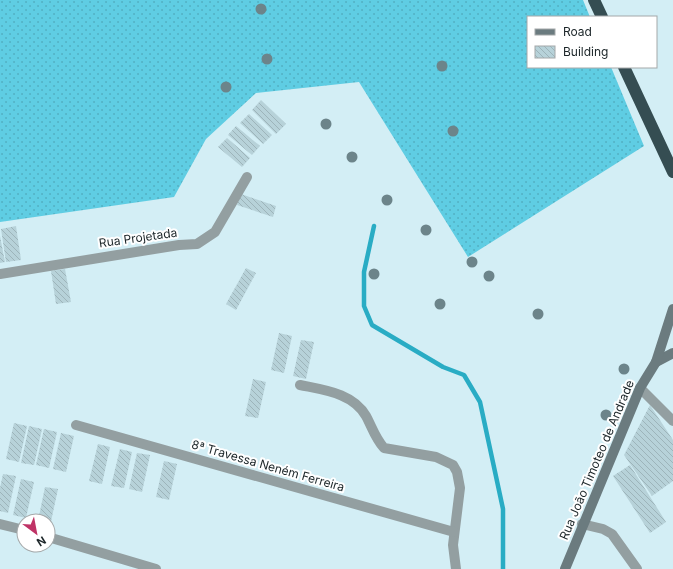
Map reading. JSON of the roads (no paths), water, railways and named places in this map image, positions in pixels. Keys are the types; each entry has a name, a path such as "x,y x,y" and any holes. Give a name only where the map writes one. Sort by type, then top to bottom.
{"highway":[{"path":"594,0 602,16"},
{"path":"624,68 673,172"}],"main road":[{"name":"Rua João Timoteo de Andrade","path":"564,569 640,388 656,362 673,309"},
{"path":"656,362 673,353"}],"street":[{"name":"Rua Projetada","path":"0,274 70,261 179,245 197,244 215,232 247,177"},
{"path":"300,385 332,391 351,400 366,415 374,435 384,448 436,457 453,465 457,472 460,488 454,532 456,569"},
{"path":"640,388 673,421"},
{"name":"8ª Travessa Neném Ferreira","path":"76,425 454,532"},
{"path":"0,524 16,528"},
{"path":"582,524 603,529 612,534 637,569"},
{"path":"56,539 156,569"}],"waterway":[{"path":"374,226 364,272 364,306 372,325 443,367 464,375 480,402 503,509 503,569"}]}
